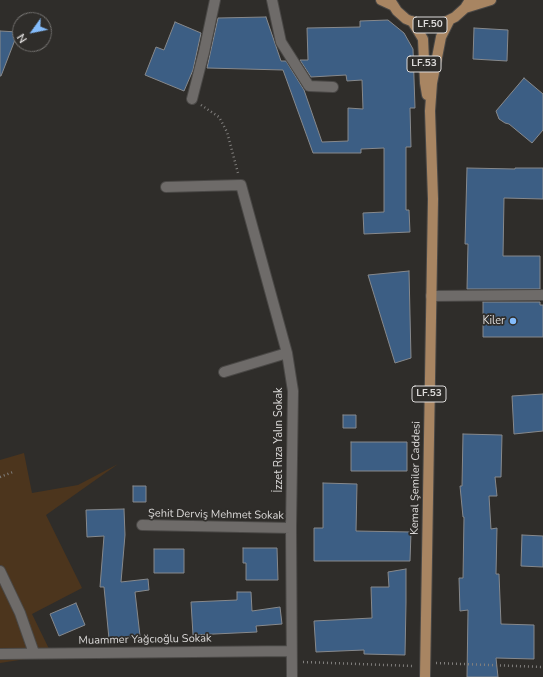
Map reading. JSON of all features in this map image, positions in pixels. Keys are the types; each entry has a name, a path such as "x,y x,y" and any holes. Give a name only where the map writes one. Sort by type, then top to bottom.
{"main road":[{"path":"381,0 392,3"},
{"name":"LF.50","path":"392,3 402,15 412,21 418,24 430,25 443,23 455,18 467,4 491,0"},
{"name":"Kemal Şemiler Caddesi","path":"412,21 423,39 425,84 430,111"},
{"name":"Kemal Şemiler Caddesi","path":"425,669 433,199 430,111 432,83 442,37 449,21"}],"street":[{"path":"192,99 215,0"},
{"path":"272,0 281,42 309,86 333,87"},
{"path":"166,188 241,185"},
{"name":"İzzet Rıza Yalın Sokak","path":"241,185 287,353 293,391 291,528 292,677"},
{"path":"431,296 543,295"},
{"path":"224,372 287,353"},
{"name":"Şehit Derviş Mehmet Sokak","path":"142,525 291,528"},
{"path":"0,571 20,613 34,653"},
{"name":"Muammer Yağcıoğlu Sokak","path":"0,654 34,653 291,656"}],"path":[{"path":"192,99 205,106 219,117 227,132 241,185"},
{"path":"0,477 13,472"},
{"path":"291,656 425,669 543,667"}],"shaded area":[{"path":"24,453 32,493 78,485 118,464 46,515 82,588 32,614 52,655 0,663 0,460"}],"building":[{"path":"266,17 281,61 286,61 304,90 322,142 348,141 348,108 363,109 362,80 347,81 346,75 311,77 300,60 308,60 307,28 360,27 360,21 388,20 404,33 413,49 415,108 410,108 411,147 406,147 406,210 409,210 410,232 364,234 363,213 384,212 384,148 361,149 361,153 313,153 283,70 207,68 218,18"},
{"path":"175,22 201,33 193,70 184,91 145,75 156,47 164,50"},
{"path":"474,28 508,30 507,61 473,59"},
{"path":"0,31 12,32 12,48 0,76"},
{"path":"524,78 543,94 543,130 532,143 509,124 499,119 496,111"},
{"path":"467,168 543,168 543,199 504,198 503,256 540,256 540,289 467,289 468,244 465,244"},
{"path":"409,271 411,358 395,363 368,275"},
{"name":"Kiler","path":"483,302 540,302 540,305 543,305 543,337 483,337"},
{"path":"543,394 543,431 514,434 512,396"},
{"path":"343,415 356,415 356,428 343,428"},
{"path":"463,434 502,435 501,477 495,477 497,496 489,496 491,529 497,528 496,574 499,574 501,624 534,625 534,659 496,658 498,677 467,677 468,610 460,611 459,578 463,578 464,517 460,486 462,486"},
{"path":"351,442 407,442 407,471 351,471"},
{"path":"323,483 357,484 356,531 411,532 410,561 314,561 314,528 323,528"},
{"path":"133,486 146,486 146,502 133,502"},
{"path":"124,509 125,535 121,582 148,579 149,590 135,592 140,636 109,639 104,587 100,587 104,536 87,537 86,510"},
{"path":"522,535 543,536 543,567 521,566"},
{"path":"243,548 277,548 278,580 246,580 246,563 243,563"},
{"path":"154,549 184,549 184,573 154,573"},
{"path":"406,569 405,655 364,654 364,650 316,652 314,621 372,618 371,587 389,587 388,572"},
{"path":"237,592 251,592 252,611 280,607 282,624 256,626 257,632 193,635 191,602 237,600"},
{"path":"76,603 85,625 59,636 50,614"}],"place":[{"name":"Kiler","path":"513,321"}]}
